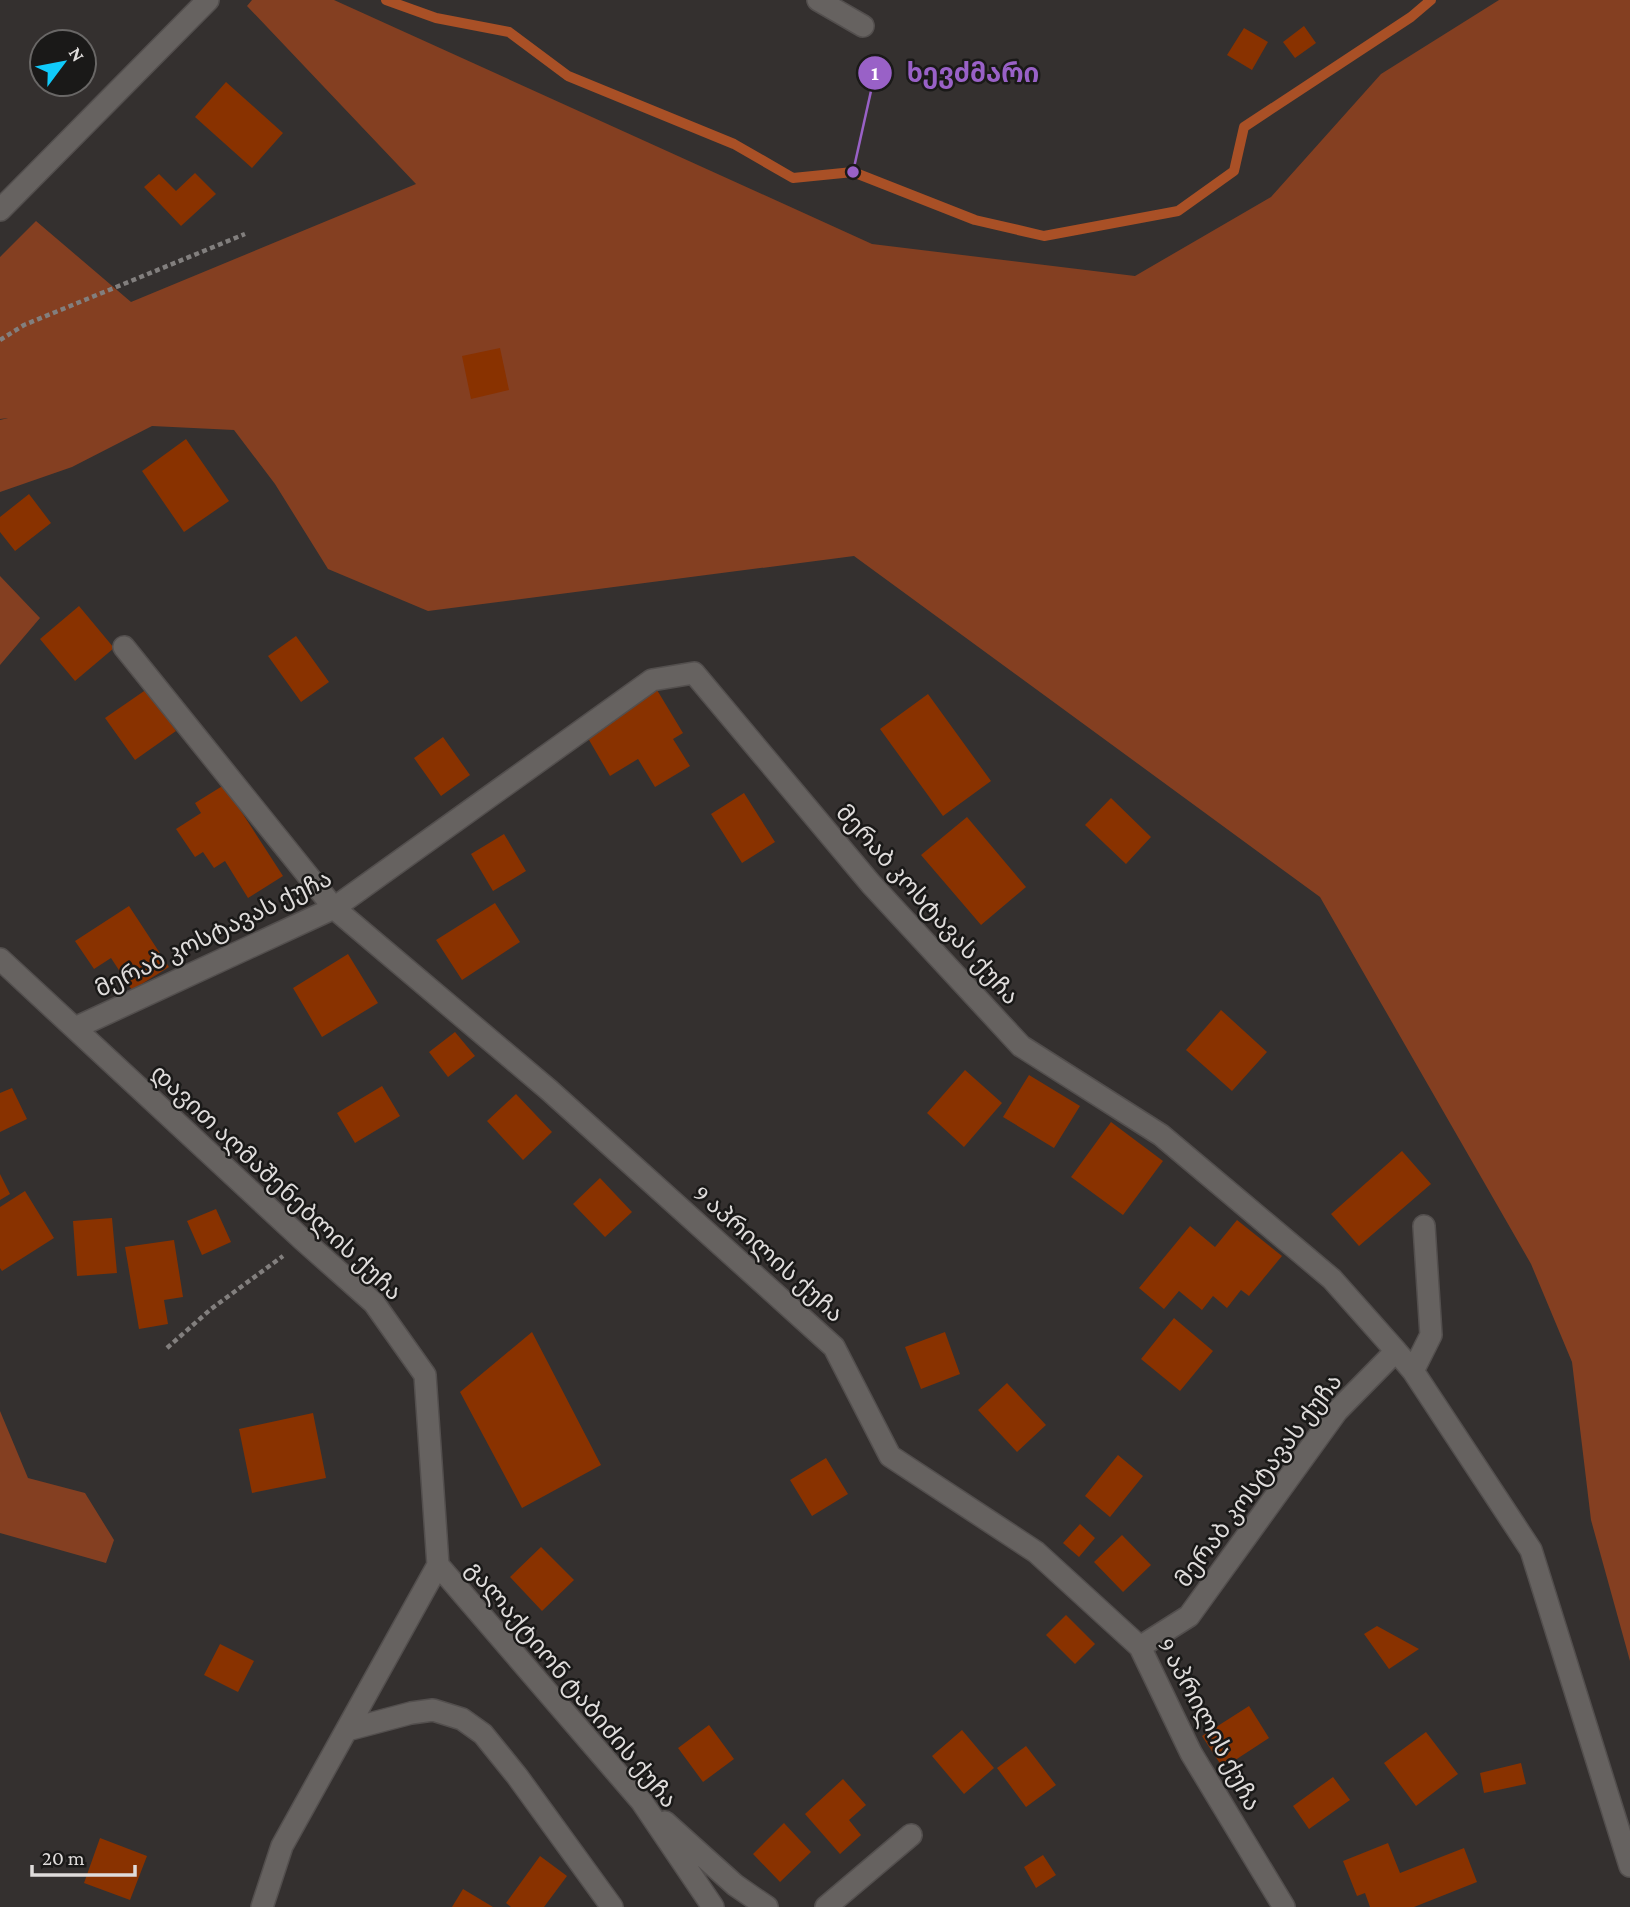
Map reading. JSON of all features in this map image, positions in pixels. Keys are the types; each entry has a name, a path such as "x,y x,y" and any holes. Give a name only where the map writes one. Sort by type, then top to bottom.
{"street":[{"path":"0,210 208,0"},
{"path":"818,0 863,26"},
{"name":"9 აპრილის ქუჩა","path":"124,647 334,908 549,1090 834,1347 890,1456 1036,1552 1140,1647 1191,1753 1284,1907"},
{"name":"მერაბ კოსტავას ქუჩა","path":"75,1028 334,908 652,680 694,673 871,884 1021,1046 1161,1135 1332,1279 1396,1351 1337,1411 1189,1616 1140,1647"},
{"name":"დავით აღმაშენებლის ქუჩა","path":"0,959 303,1241 374,1303 425,1376 438,1565"},
{"path":"1413,1371 1431,1335 1424,1226"},
{"path":"1396,1351 1413,1371 1531,1550 1630,1866"},
{"path":"262,1907 282,1846 438,1565"},
{"name":"გალაქტიონ ტაბიძის ქუჩა","path":"438,1565 642,1802 713,1907"},
{"path":"347,1730 433,1710 462,1719 484,1734 612,1907"},
{"path":"642,1802 735,1885 767,1907"},
{"path":"826,1907 911,1836"}],"path":[{"path":"0,340 24,325 245,234"},
{"path":"167,1348 211,1309 303,1241"}],"shaded area":[{"path":"252,0 334,0 872,244 1135,276 1271,197 1381,74 1499,0 1630,0 1630,1661 1591,1520 1572,1362 1531,1264 1320,897 854,556 428,611 328,569 275,484 234,430 152,426 72,467 0,492 0,420 8,418 0,419 0,257 36,221 131,302 416,184 247,6"},
{"path":"0,576 40,618 0,665"},
{"path":"0,1411 28,1478 85,1493 114,1540 106,1563 0,1533"}],"building":[{"path":"1304,26 1316,43 1295,58 1283,42"},
{"path":"1244,28 1268,42 1252,70 1227,55"},
{"path":"226,82 283,133 252,168 195,117"},
{"path":"195,173 216,194 181,226 144,187 159,174 176,191"},
{"path":"500,348 509,390 471,399 462,356"},
{"path":"186,439 229,501 184,532 142,471"},
{"path":"29,494 51,523 15,551 0,532 0,517"},
{"path":"79,606 114,648 75,681 40,639"},
{"path":"296,636 329,682 301,702 268,656"},
{"path":"147,689 176,731 135,760 105,718"},
{"path":"657,690 683,733 673,739 690,766 655,787 638,759 610,776 585,733"},
{"path":"928,694 991,781 943,816 880,729"},
{"path":"443,737 470,775 441,796 414,758"},
{"path":"224,785 283,876 248,898 225,861 214,868 203,852 195,857 176,829 201,813 195,803"},
{"path":"744,793 775,842 742,863 711,814"},
{"path":"1111,798 1151,837 1126,864 1085,825"},
{"path":"967,817 1026,887 981,925 921,855"},
{"path":"504,834 526,871 493,891 471,854"},
{"path":"495,903 520,942 462,980 436,940"},
{"path":"129,906 169,967 132,990 111,958 94,969 75,941"},
{"path":"348,954 378,1003 322,1037 293,988"},
{"path":"1221,1010 1267,1052 1232,1091 1186,1050"},
{"path":"455,1032 475,1056 448,1077 429,1052"},
{"path":"965,1070 1002,1103 964,1147 927,1113"},
{"path":"1029,1075 1080,1106 1054,1148 1003,1117"},
{"path":"382,1086 400,1116 355,1143 337,1113"},
{"path":"12,1088 27,1119 0,1132 0,1093"},
{"path":"516,1094 552,1132 523,1160 487,1121"},
{"path":"1111,1122 1163,1161 1123,1215 1071,1177"},
{"path":"1402,1151 1431,1184 1359,1246 1331,1214"},
{"path":"0,1174 10,1194 0,1200"},
{"path":"600,1178 632,1212 605,1237 573,1204"},
{"path":"25,1191 54,1238 2,1271 0,1207"},
{"path":"216,1209 231,1242 202,1255 187,1221"},
{"path":"112,1218 117,1273 77,1276 73,1221"},
{"path":"1237,1220 1282,1256 1249,1296 1241,1290 1227,1308 1213,1296 1202,1310 1179,1291 1164,1309 1139,1288 1190,1226 1215,1247"},
{"path":"174,1240 183,1297 164,1300 168,1324 139,1329 125,1247"},
{"path":"1174,1318 1213,1351 1180,1391 1141,1359"},
{"path":"532,1332 601,1465 522,1508 460,1392"},
{"path":"945,1332 960,1374 921,1389 905,1347"},
{"path":"1007,1383 1046,1425 1017,1452 978,1410"},
{"path":"313,1413 326,1478 252,1493 239,1429"},
{"path":"1118,1455 1143,1476 1110,1517 1085,1496"},
{"path":"826,1458 848,1494 812,1516 790,1480"},
{"path":"1080,1524 1095,1538 1079,1557 1063,1543"},
{"path":"1122,1535 1151,1565 1123,1592 1094,1562"},
{"path":"541,1547 574,1580 542,1611 510,1577"},
{"path":"1066,1615 1095,1644 1075,1664 1046,1635"},
{"path":"1377,1626 1419,1649 1389,1669 1364,1634"},
{"path":"220,1644 254,1661 238,1692 204,1675"},
{"path":"1249,1706 1269,1738 1223,1768 1202,1736"},
{"path":"709,1725 734,1759 703,1782 678,1748"},
{"path":"962,1730 994,1768 964,1794 932,1756"},
{"path":"1426,1732 1458,1774 1416,1806 1384,1763"},
{"path":"1026,1746 1056,1785 1026,1807 997,1768"},
{"path":"1521,1763 1526,1784 1484,1793 1480,1773"},
{"path":"1333,1777 1350,1800 1309,1829 1293,1806"},
{"path":"843,1779 866,1805 849,1820 861,1835 840,1854 805,1814"},
{"path":"784,1823 811,1852 780,1882 753,1854"},
{"path":"100,1838 147,1856 130,1900 84,1883"},
{"path":"1388,1843 1400,1873 1464,1848 1477,1882 1414,1907 1370,1907 1365,1893 1357,1896 1343,1861"},
{"path":"1043,1855 1056,1875 1036,1888 1024,1867"},
{"path":"540,1856 567,1876 544,1907 511,1907 506,1903"},
{"path":"463,1889 493,1907 452,1907"}],"waterway":[{"path":"386,0 436,18 509,32 568,76 734,144 793,178 853,172 975,220 1044,236 1178,211 1234,171 1244,127 1411,17 1431,0"}],"place":[{"name":"ხევძმარი","path":"853,172"}]}
